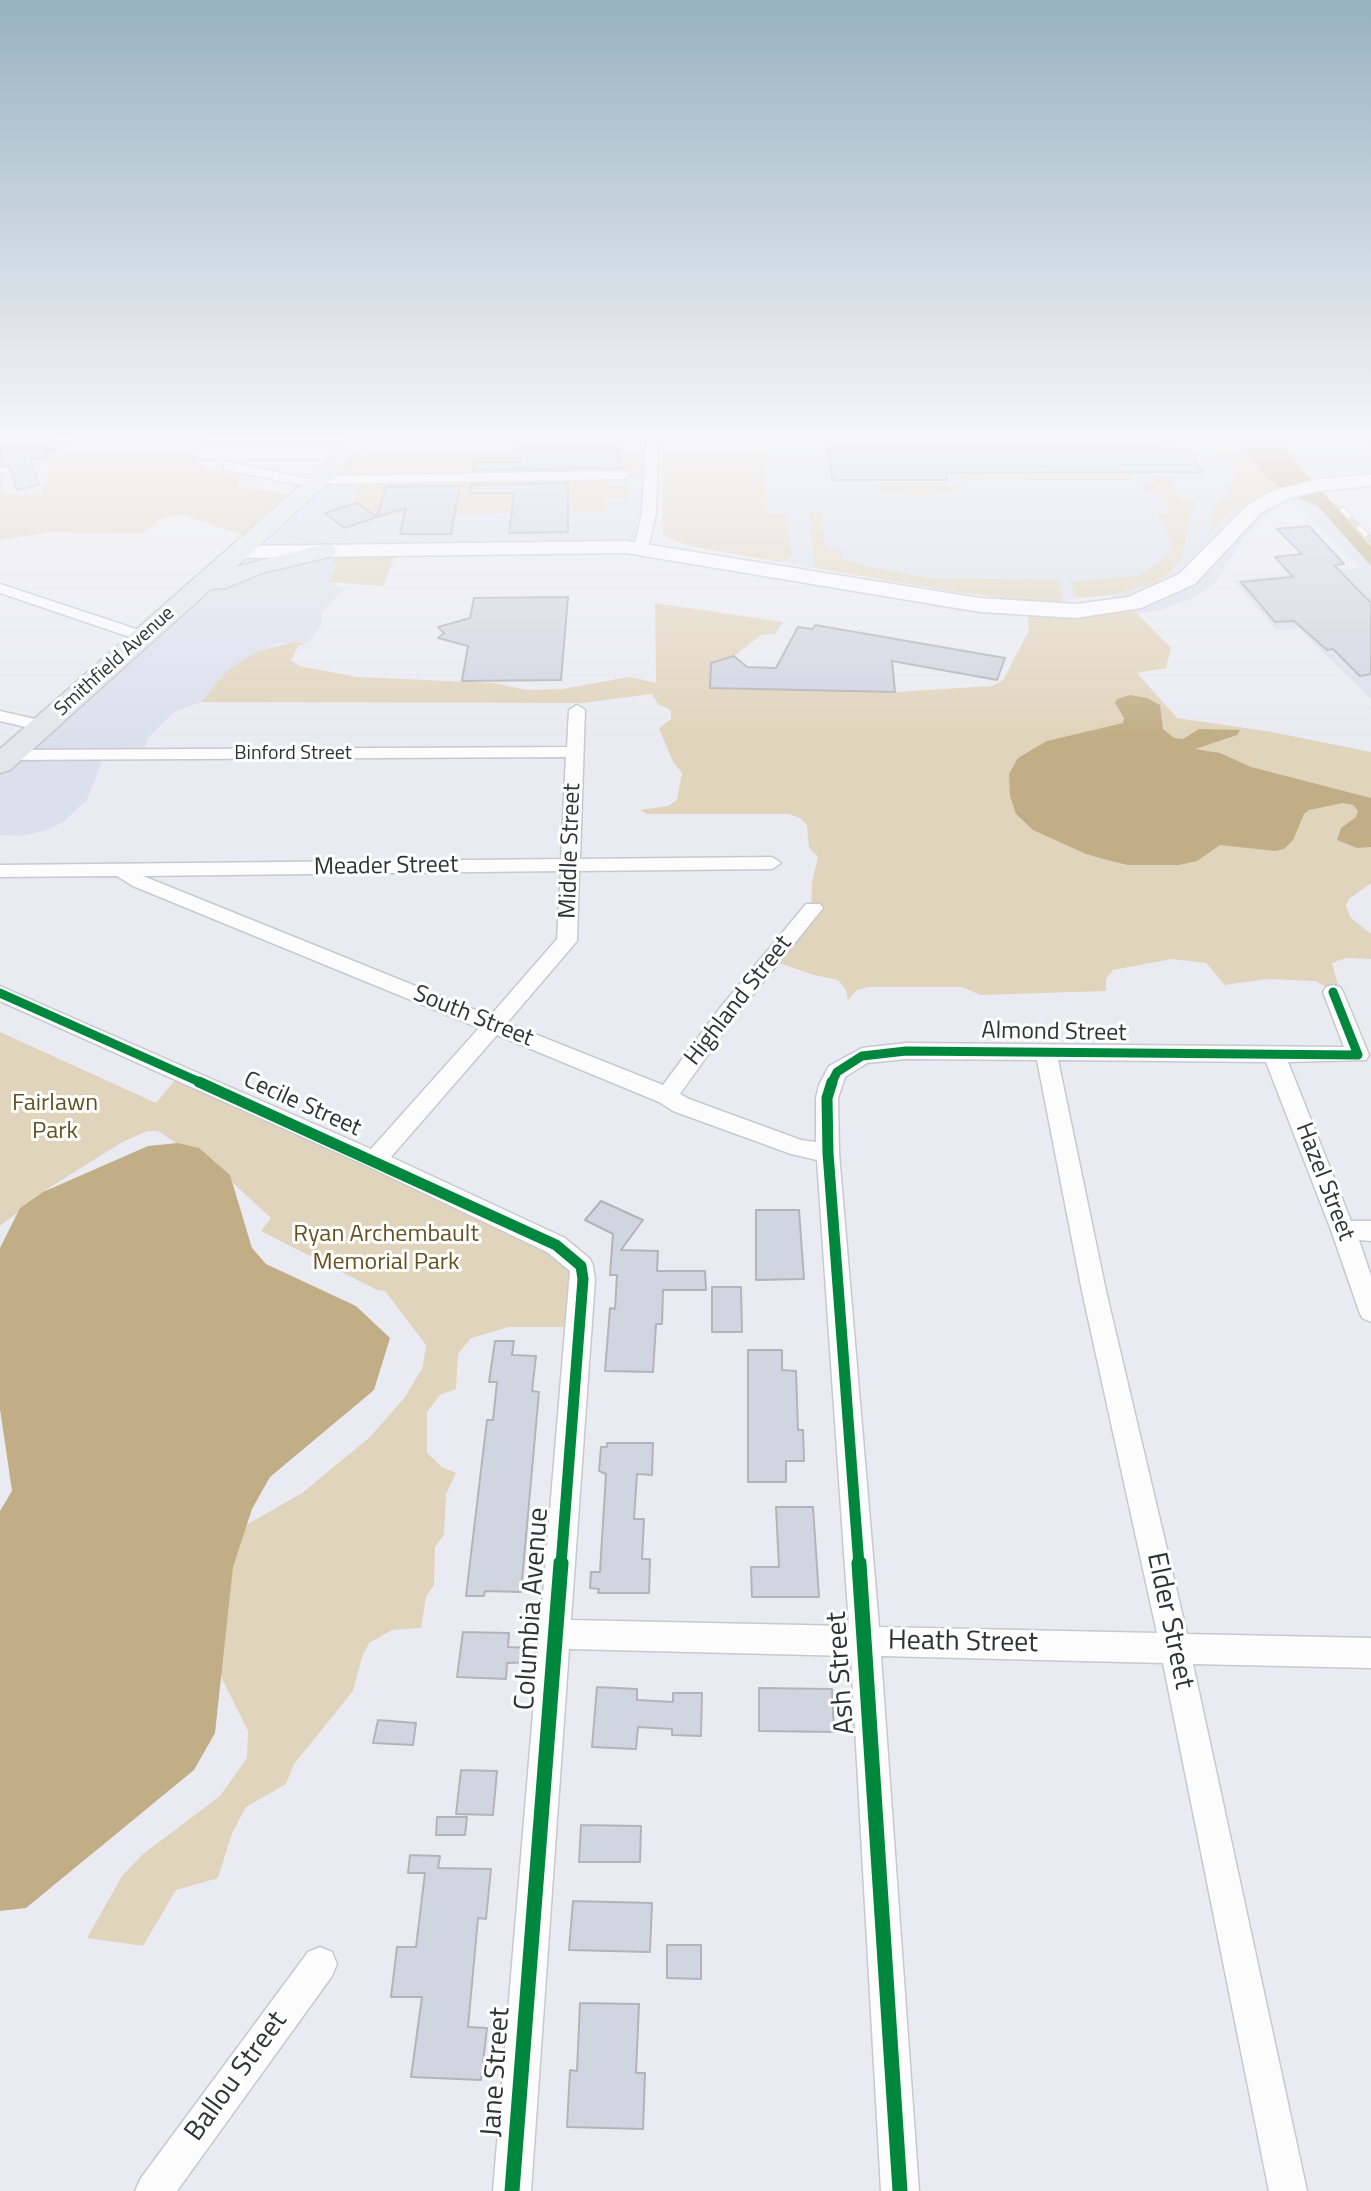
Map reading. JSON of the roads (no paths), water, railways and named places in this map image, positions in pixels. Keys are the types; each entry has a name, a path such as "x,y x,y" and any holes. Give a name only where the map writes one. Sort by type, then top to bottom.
{"main road":[{"name":"Smithfield Avenue","path":"5,760 259,534"},
{"path":"279,534 281,540 325,551"},
{"path":"184,600 246,571 325,551"}],"street":[{"path":"641,548 644,534"},
{"path":"239,552 561,546 641,548 980,605 1076,611 1133,603 1187,579 1231,534"},
{"path":"0,588 142,636"},
{"name":"Middle Street","path":"375,1160 567,941 577,710"},
{"path":"0,716 42,726"},
{"name":"Binford Street","path":"5,760 575,752"},
{"name":"Meader Street","path":"0,871 772,863"},
{"name":"South Street","path":"121,870 140,882 667,1096 681,1105 799,1148 828,1153"},
{"name":"Highland Street","path":"667,1096 727,1013 813,908"},
{"name":"Almond Street","path":"828,1153 827,1098 830,1085 837,1072 855,1059 906,1051 1358,1055 1333,992"},
{"name":"Cecile Street","path":"0,993 375,1160 556,1245 581,1266"},
{"name":"Elder Street","path":"1046,1052 1098,1307 1175,1647 1288,2191"},
{"name":"Hazel Street","path":"1274,1055 1343,1230 1371,1311"},
{"name":"Ash Street","path":"828,1153 865,1640 900,2191"},
{"path":"1343,1230 1371,1231"},
{"name":"Columbia Avenue","path":"530,1956 583,1279 581,1266"},
{"name":"Heath Street","path":"554,1634 1371,1653"},
{"name":"Jane Street","path":"512,2191 530,1956"},
{"name":"Ballou Street","path":"154,2191 320,1964"}],"railway":[{"path":"1366,534 1371,540"}],"park label":[{"name":"Fairlawn Park","path":"55,1118"},
{"name":"Ryan Archembault Memorial Park","path":"386,1249"}]}
